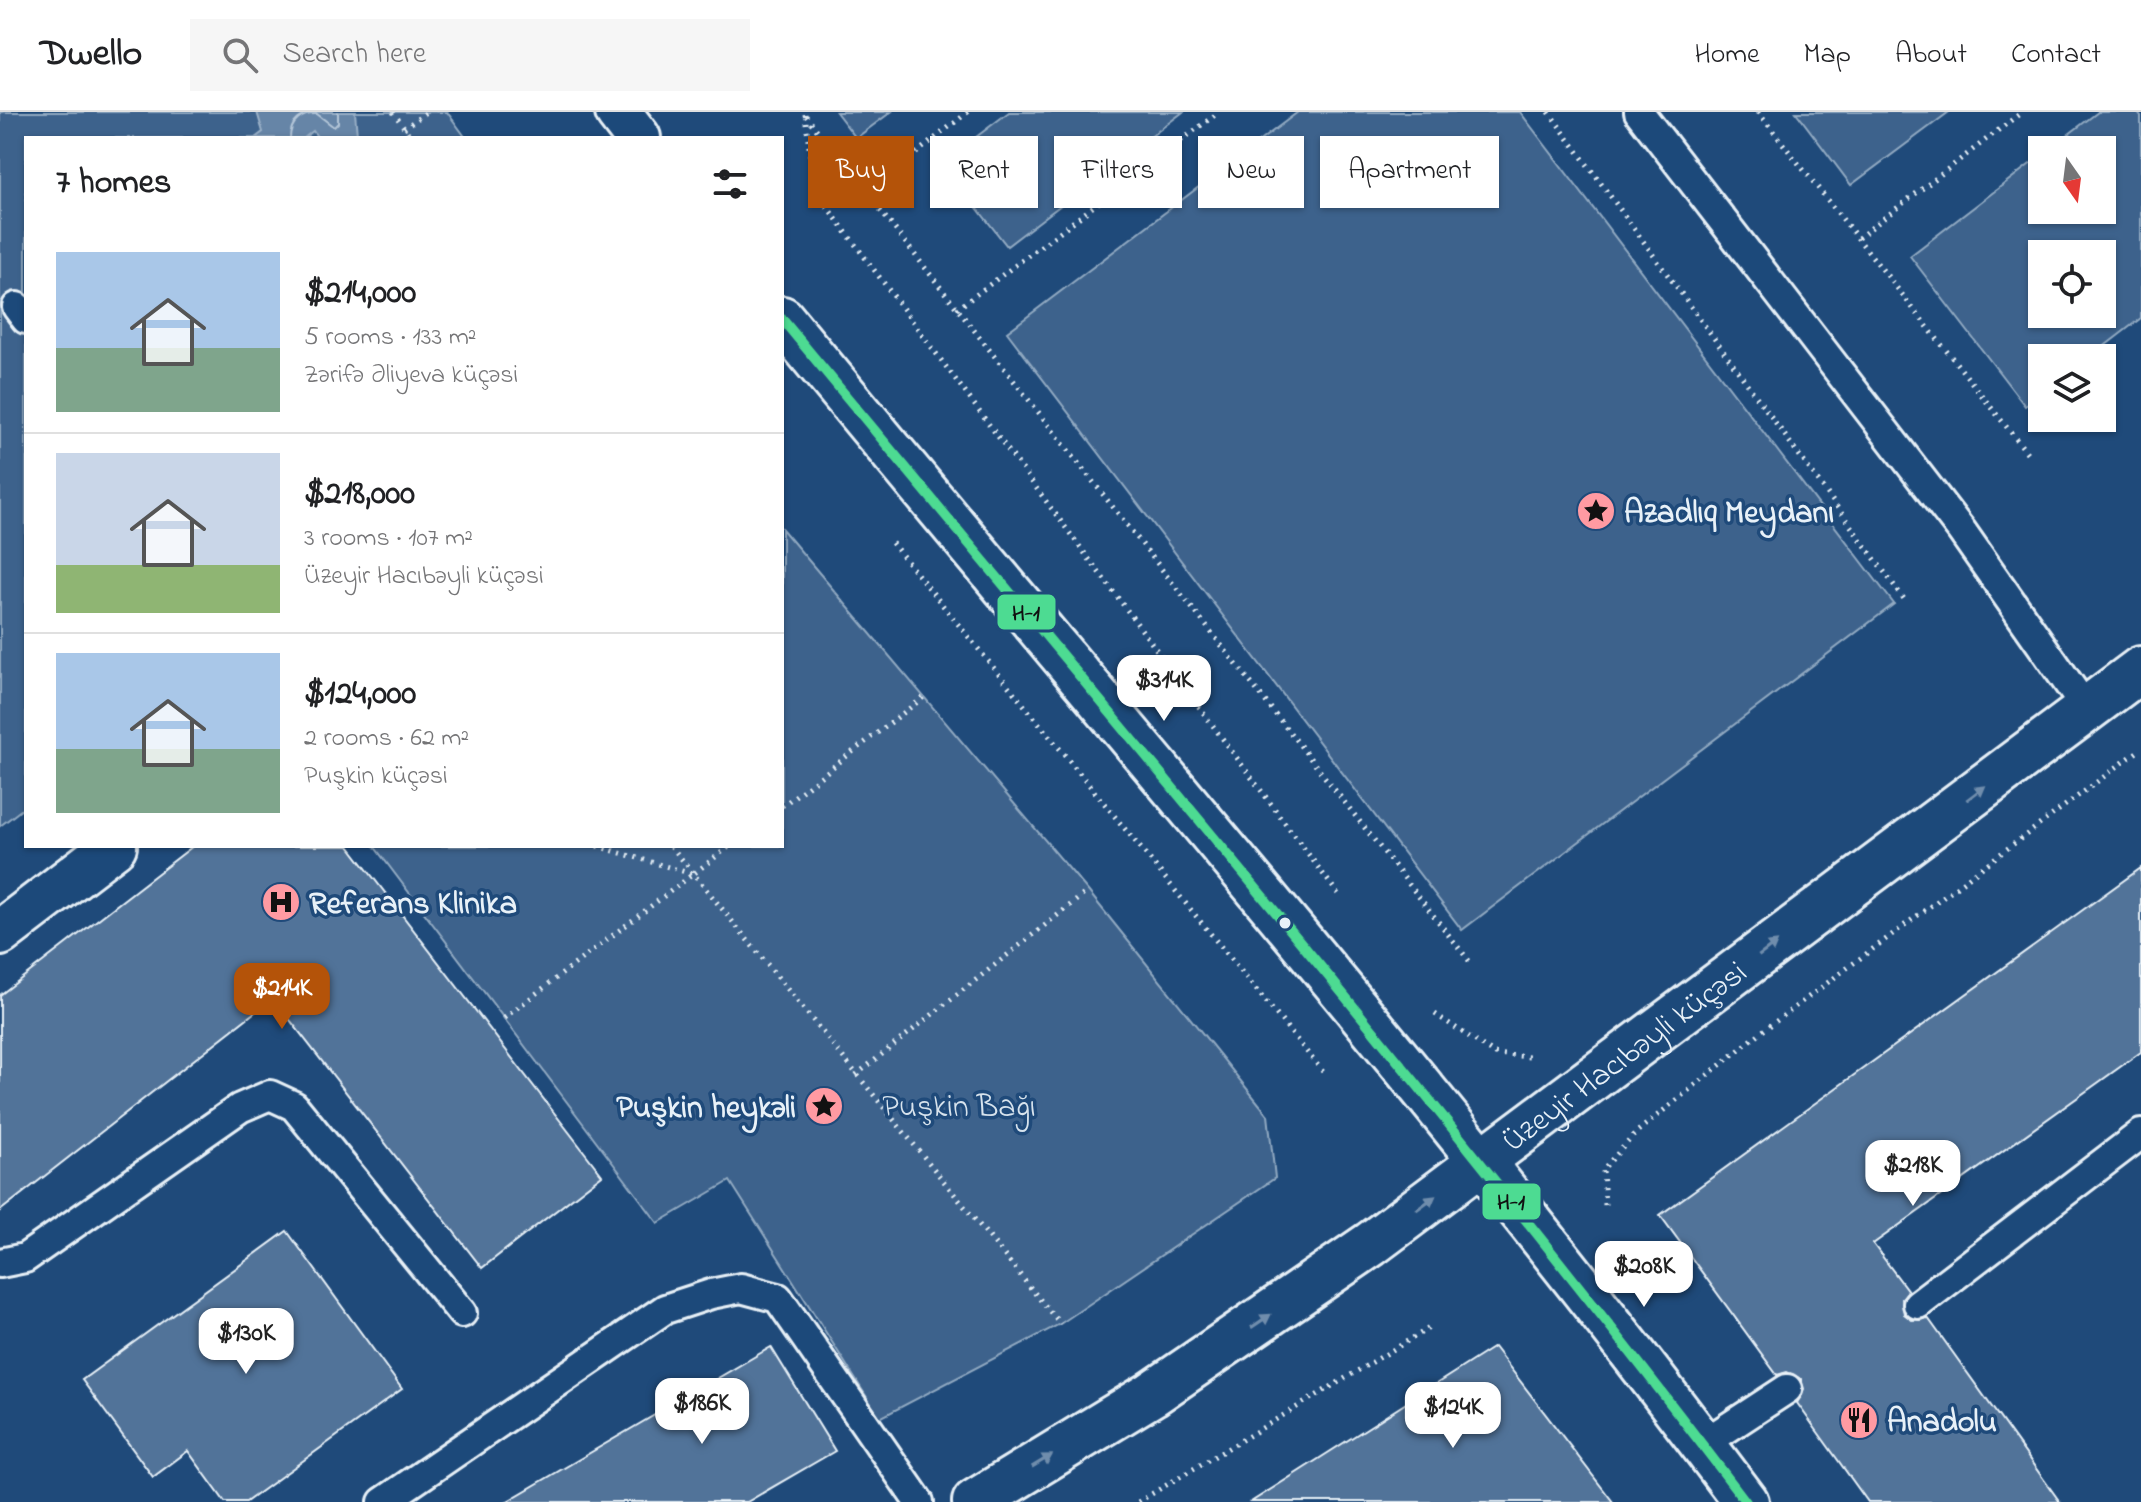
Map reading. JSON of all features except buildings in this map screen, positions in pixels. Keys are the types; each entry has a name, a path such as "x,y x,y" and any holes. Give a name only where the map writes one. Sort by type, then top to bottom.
{"main road":[{"path":"785,328 1378,1032 1603,1312 1746,1502"},
{"name":"Üzeyir Hacıbəyli küçəsi","path":"975,1502 1152,1394 1301,1293 1481,1163 2141,669"},
{"path":"0,933 111,848"}],"lane":[{"path":"1639,112 1961,530 2087,710"},
{"path":"0,1263 25,1258 240,1108 270,1095 294,1106 462,1313"},
{"path":"1918,1304 2140,1137"},
{"path":"383,1502 665,1309 741,1288 778,1298 919,1502"},
{"path":"1703,1444 1787,1389"}],"path":[{"path":"393,112 410,136"},
{"path":"404,128 427,112"},
{"path":"914,155 968,112"},
{"path":"957,309 1219,112"},
{"path":"1549,112 1907,603"},
{"path":"1758,112 2028,454"},
{"path":"1858,239 2022,112"},
{"path":"808,139 805,114 822,136"},
{"path":"828,208 1343,901"},
{"path":"878,208 1470,962"},
{"path":"882,531 1324,1073"},
{"path":"784,804 924,697"},
{"path":"1605,1205 1603,1169 1638,1131 1760,1033 2141,749"},
{"path":"604,848 693,874"},
{"path":"673,848 1060,1324"},
{"path":"504,1018 727,848"},
{"path":"856,1075 1088,891"},
{"path":"1431,1011 1495,1054 1542,1058"},
{"path":"1138,1502 1431,1327"}],"green space":[{"path":"0,112 447,112 465,136 24,136 24,808 0,826"},
{"path":"836,112 891,112 859,136 854,136"},
{"path":"1009,112 1183,112 1151,136 1054,136 1054,208 1057,208 1007,246 977,208 1038,208 1038,136 977,136"},
{"path":"1298,112 1520,112 1894,604 1462,930 1007,332 1171,208 1182,208 1182,200 1198,188 1198,208 1304,208 1304,136 1266,136"},
{"path":"1796,112 1949,112 1851,185"},
{"path":"2098,112 2137,112 2141,117 2141,318 2107,344 2028,344 2028,404 2025,406 1910,256 2028,166 2028,224 2116,224 2116,136 2066,136"},
{"name":"Puşkin Bağı","path":"784,531 1088,891 1268,1115 1275,1178 1060,1324 880,1418 730,1181 658,1223 376,848 784,848"}],"water":[{"path":"257,112 355,112 356,136 317,136 313,131 307,136 258,136 263,132"}],"transit line":[{"name":"H-1","path":"784,321 1391,1053 1746,1502"}],"place":[{"name":"Azadlıq Meydanı","path":"1596,511"},
{"name":"Referans Klinika","path":"281,902"},
{"name":"Puşkin heykəli","path":"824,1106"},
{"name":"Anadolu","path":"1859,1420"}]}
